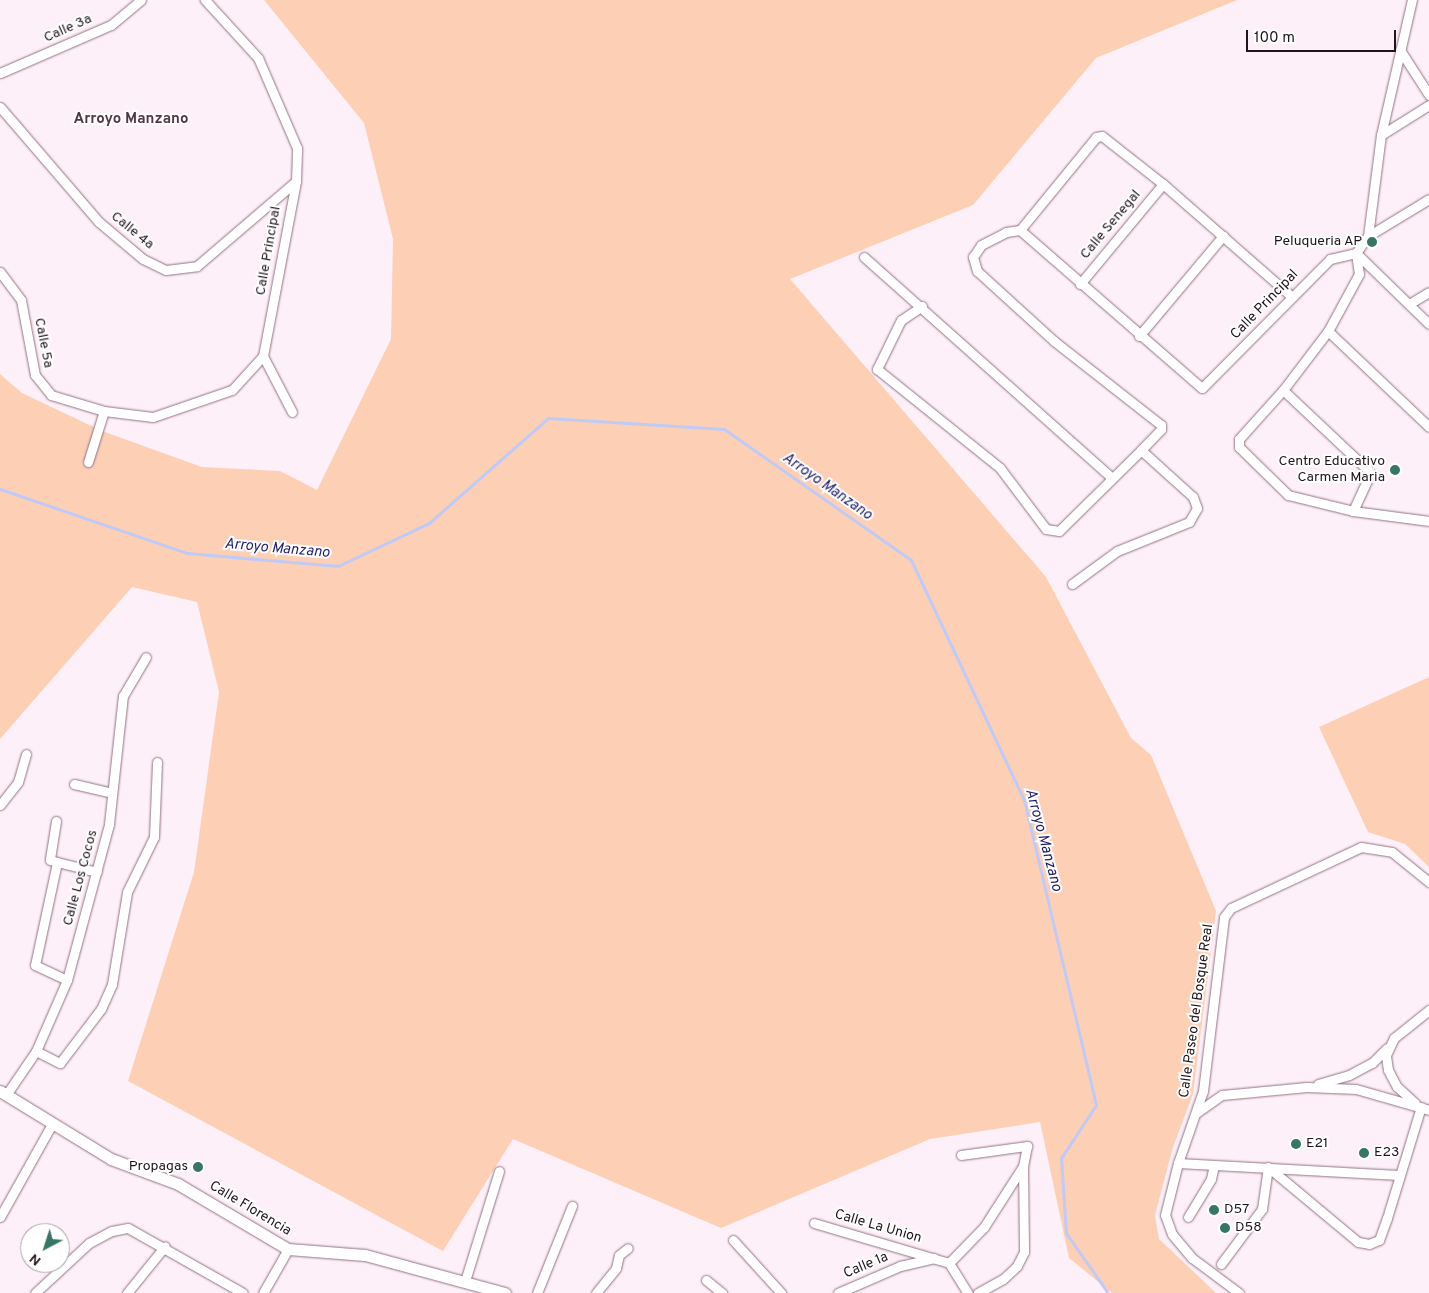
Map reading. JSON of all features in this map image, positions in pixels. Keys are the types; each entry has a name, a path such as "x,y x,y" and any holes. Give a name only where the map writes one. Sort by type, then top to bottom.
{"street":[{"name":"Calle 3a","path":"0,73 111,25 141,0"},
{"name":"Calle Principal","path":"205,0 258,58 297,148 296,181 263,356"},
{"path":"1368,236 1381,135 1412,0"},
{"path":"1400,50 1429,95"},
{"path":"1381,135 1429,105"},
{"name":"Calle 4a","path":"0,107 99,222 143,259 166,270 197,266 296,181"},
{"path":"922,306 901,320 877,369 1000,468 1046,529 1059,531 1161,429 1158,420 1054,341 977,271 973,257 981,245 1006,232 1020,230 1096,137 1108,139 1163,184 1291,296"},
{"name":"Calle Senegal","path":"1080,284 1163,184"},
{"path":"1429,199 1368,236 1356,253 1359,274 1328,331 1283,390 1239,439 1239,447 1288,495 1353,511 1429,521"},
{"path":"1020,230 1139,336 1223,236"},
{"name":"Calle Principal","path":"1139,336 1202,388 1291,296 1330,259 1356,253"},
{"path":"1356,253 1429,324"},
{"path":"864,257 922,306 1005,386 1112,478"},
{"name":"Calle 5a","path":"0,272 21,300 35,375 51,395 104,411"},
{"path":"1409,304 1429,292"},
{"path":"1328,331 1429,427"},
{"path":"88,462 104,411 153,417 224,393 238,384 263,356 292,412"},
{"path":"1283,390 1368,470 1370,474 1353,511"},
{"path":"1072,584 1117,551 1189,522 1197,508 1193,498 1141,450"},
{"name":"Calle Los Cocos","path":"3,1093 36,1051 67,980 109,824 123,696 146,657"},
{"path":"0,805 18,782 26,754"},
{"path":"36,1051 60,1063 101,1009 112,984 127,892 154,837 157,762"},
{"path":"74,784 112,793"},
{"path":"56,821 50,860 97,872"},
{"name":"Calle Paseo del Bosque Real","path":"1239,1293 1192,1258 1172,1234 1165,1215 1178,1163 1204,1081 1224,917 1231,908 1361,847 1392,852 1429,882"},
{"path":"57,862 35,965 67,980"},
{"path":"1307,1087 1349,1075 1372,1063 1394,1038 1429,1010"},
{"path":"1394,1038 1386,1055 1388,1070 1402,1093 1425,1109"},
{"path":"1204,1081 1211,1090 1222,1094 1307,1087 1356,1089 1425,1109"},
{"name":"Calle Florencia","path":"3,1093 111,1159 168,1180 202,1197 288,1249 365,1254 465,1281 491,1291 505,1293"},
{"path":"1195,1114 1222,1094"},
{"path":"1268,1167 1358,1242 1369,1244 1379,1240 1399,1175 1425,1109"},
{"path":"0,1216 52,1124"},
{"path":"960,1155 1027,1146 1023,1166 1024,1252 1017,1266 1003,1279 978,1293"},
{"path":"1178,1163 1399,1175"},
{"path":"1188,1217 1211,1179 1214,1165"},
{"path":"968,1293 949,1263 984,1227 1023,1166"},
{"path":"1221,1264 1262,1209 1267,1190 1268,1167"},
{"path":"465,1281 499,1171"},
{"path":"536,1293 572,1206"},
{"name":"Calle La Union","path":"814,1223 949,1263"},
{"path":"35,1293 89,1243 112,1231 128,1228 165,1246 243,1293"},
{"path":"733,1240 781,1293"},
{"path":"127,1293 165,1246"},
{"path":"596,1293 616,1268 619,1255 628,1248"},
{"path":"263,1293 288,1249"},
{"name":"Calle 1a","path":"838,1293 900,1266 934,1258"},
{"path":"706,1280 722,1293"}],"shaded area":[{"path":"264,0 1237,0 1096,58 973,205 790,279 1046,577 1131,738 1151,755 1216,911 1193,1094 1173,1147 1155,1215 1159,1239 1216,1293 1112,1293 1069,1258 1040,1122 930,1139 721,1228 513,1139 443,1251 128,1081 194,872 219,692 197,602 132,587 0,739 0,374 22,393 102,431 202,467 280,471 317,490 391,339 393,239 364,123"},
{"path":"1429,677 1429,867 1405,844 1368,832 1319,727"}],"waterway":[{"name":"Arroyo Manzano","path":"0,489 187,553 338,566 429,523 548,418 724,429 911,560 1024,800 1096,1105 1061,1158 1066,1233 1108,1293"}],"place":[{"name":"Peluqueria AP","path":"1372,242"},
{"name":"Centro Educativo Carmen Maria","path":"1395,470"},
{"name":"E21","path":"1296,1144"},
{"name":"E23","path":"1364,1153"},
{"name":"Propagas","path":"198,1167"},
{"name":"D57","path":"1214,1210"},
{"name":"D58","path":"1225,1228"}],"district":[{"name":"Arroyo Manzano","path":"131,120"}]}
